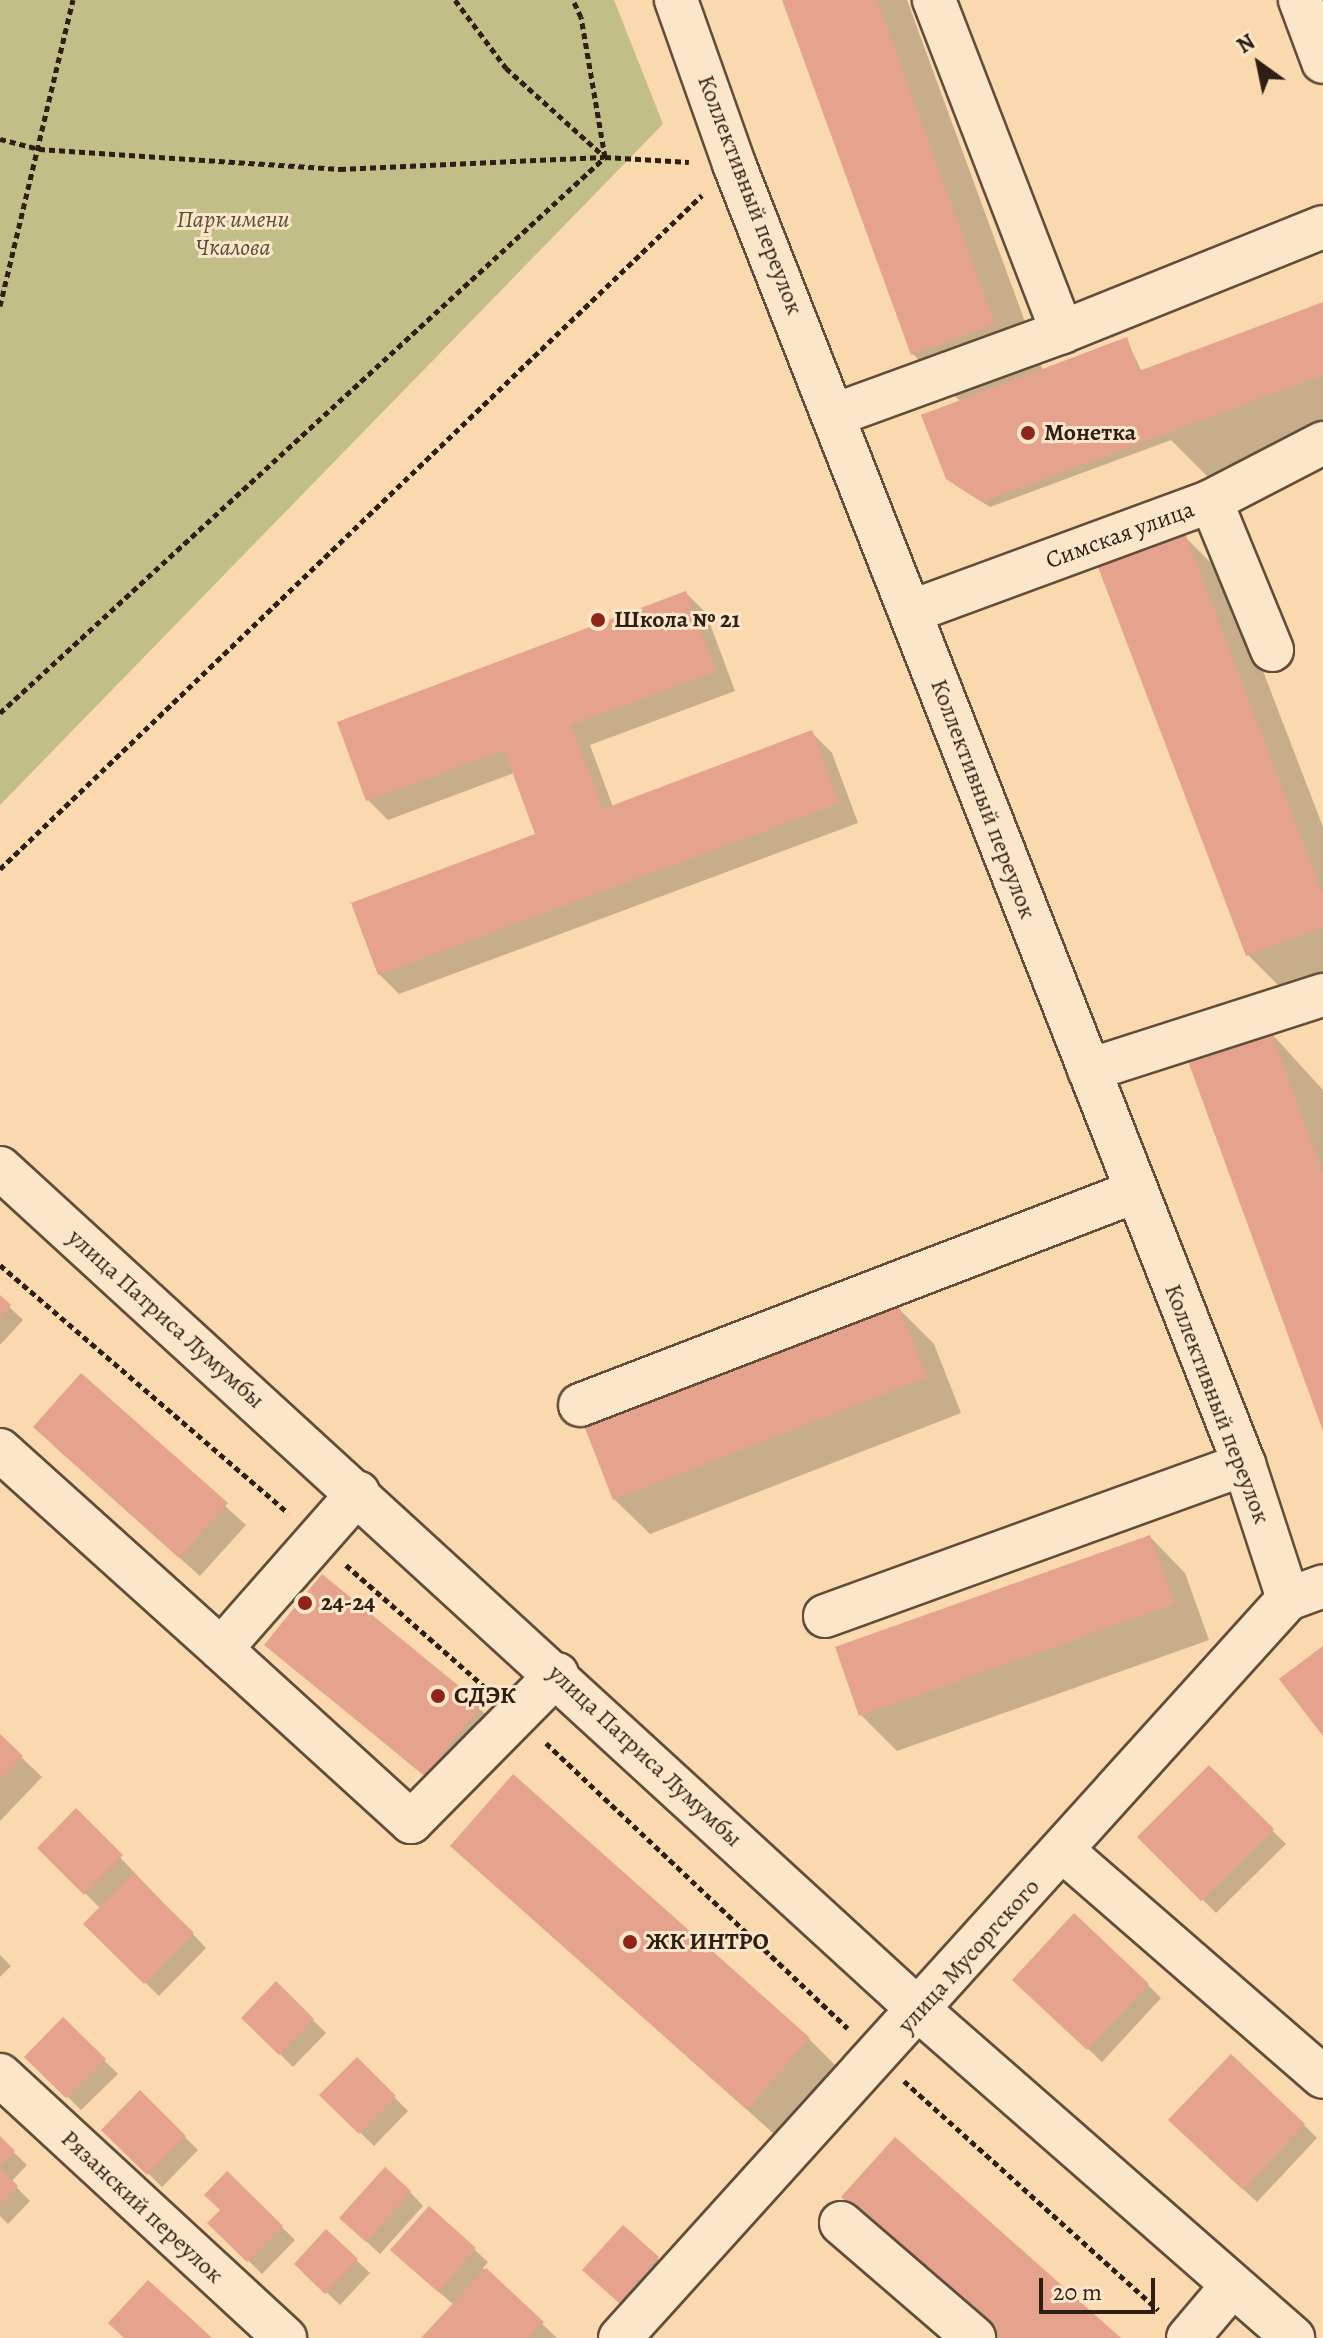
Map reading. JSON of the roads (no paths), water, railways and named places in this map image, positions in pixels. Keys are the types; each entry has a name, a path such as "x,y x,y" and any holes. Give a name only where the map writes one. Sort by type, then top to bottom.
{"street":[{"name":"Коллективный переулок","path":"676,0 734,164 837,414 910,612 1134,1192 1244,1464 1305,1592"},
{"path":"934,0 1062,332"},
{"path":"1300,0 1323,62"},
{"path":"837,414 1062,332 1323,227"},
{"name":"Симская улица","path":"910,612 1211,501 1323,443"},
{"path":"1211,501 1272,650"},
{"path":"1089,1070 1323,995"},
{"name":"улица Патриса Лумумбы","path":"0,1168 557,1674 920,2011 1293,2338"},
{"path":"580,1405 1134,1192"},
{"path":"0,1450 411,1822 515,1713 557,1674"},
{"path":"825,1616 1244,1464"},
{"path":"221,1649 315,1537 358,1493"},
{"name":"улица Мусоргского","path":"620,2338 879,2058 1063,1851 1305,1592"},
{"path":"1063,1851 1323,2077"},
{"name":"Рязанский переулок","path":"0,2075 285,2338"},
{"path":"841,2223 974,2338"},
{"path":"1188,2338 1232,2286"}],"place":[{"name":"Монетка","path":"1028,433"},
{"name":"Школа № 21","path":"598,620"},
{"name":"24-24","path":"305,1603"},
{"name":"СДЭК","path":"438,1696"},
{"name":"ЖК ИНТРО","path":"630,1942"}],"park label":[{"name":"Парк имени Чкалова","path":"233,234"}]}
